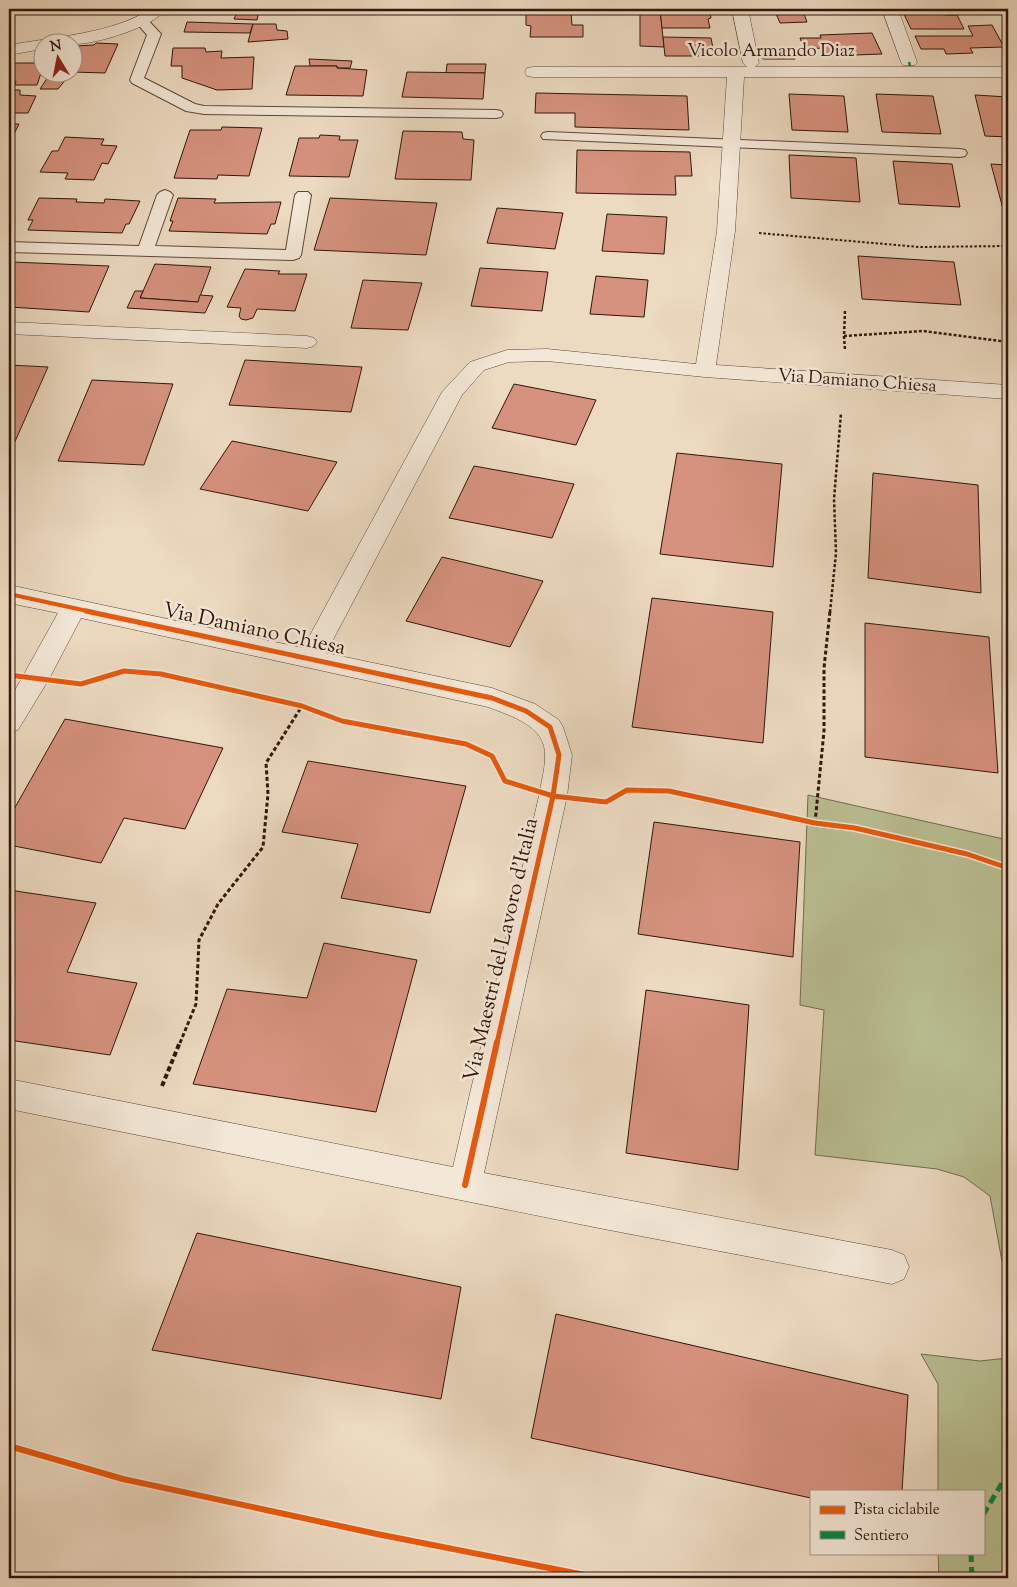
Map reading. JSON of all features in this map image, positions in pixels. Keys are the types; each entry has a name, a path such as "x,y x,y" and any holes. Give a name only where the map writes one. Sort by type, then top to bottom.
{"street":[{"path":"82,37 141,20 158,9"},
{"path":"705,371 726,231 732,144 744,67 740,9"},
{"path":"890,9 909,62"},
{"path":"9,50 32,46"},
{"name":"Vicolo Armando Diaz","path":"533,72 744,67 1008,72"},
{"path":"9,328 307,342"},
{"name":"Via Damiano Chiesa","path":"310,659 453,392 477,366 507,356 547,355 705,371 1008,392"},
{"name":"Via Damiano Chiesa","path":"9,594 492,698"},
{"path":"9,723 36,679 74,607"},
{"name":"Via Maestri del Lavoro d'Italia","path":"465,1185 554,796 558,756 550,727 526,711 492,698"},
{"path":"9,1094 465,1185 892,1267"}],"lane":[{"path":"141,20 154,34 137,80 191,108 204,110 496,114"},
{"path":"548,136 960,153"},
{"path":"145,251 165,195"},
{"path":"9,247 293,255 303,195"}],"path":[{"path":"726,231 808,236 919,248 1008,246"},
{"path":"845,311 845,350"},
{"path":"844,336 923,331 1008,342"},
{"path":"815,823 824,731 824,668 836,553 834,499 841,413"},
{"path":"159,1094 196,1004 199,940 218,904 263,847 268,794 266,763 302,706"}],"green space":[{"path":"808,795 1008,840 1008,1294 990,1196 964,1177 937,1169 815,1155 824,1010 800,1005"},
{"path":"921,1354 980,1361 1008,1358 1008,1578 939,1578 938,1554 984,1554 984,1490 938,1490 938,1384"}],"building":[{"path":"640,9 660,9 664,47 640,46"},
{"path":"660,9 709,9 711,18 708,19 710,28 662,28"},
{"path":"774,9 862,9 864,12 804,14 807,22 780,23"},
{"path":"238,10 259,11 257,20 234,19"},
{"path":"903,12 944,12 945,15 957,15 964,29 911,29"},
{"path":"526,13 571,13 572,25 583,25 583,37 530,37 531,26 526,25"},
{"path":"187,22 253,24 250,33 184,32"},
{"path":"253,24 276,24 277,30 287,31 288,39 248,42"},
{"path":"992,25 1004,47 970,48 973,53 946,54 944,49 921,49 915,36 973,36 968,26"},
{"path":"872,33 882,54 828,56 824,48 804,49 800,38 821,38 820,35"},
{"path":"663,37 711,38 713,48 709,48 710,56 665,56"},
{"path":"96,43 118,44 105,73 82,72 82,46 94,45"},
{"path":"173,48 205,48 206,52 222,51 221,58 254,57 252,89 217,90 182,78 182,66 171,66"},
{"path":"760,49 791,50 795,59 763,59"},
{"path":"309,59 352,61 350,68 337,68 337,66 310,66"},
{"path":"9,63 32,63 32,82 38,82 37,85 15,85 16,81 9,81"},
{"path":"447,64 486,64 485,73 446,73"},
{"path":"295,66 337,66 337,68 367,70 363,96 286,95"},
{"path":"407,72 485,73 483,99 402,97"},
{"path":"45,82 64,82 58,89 40,89"},
{"path":"9,90 20,90 20,95 36,96 28,113 9,113"},
{"path":"536,93 687,96 689,130 575,127 575,113 535,113"},
{"path":"789,94 844,96 848,132 792,130"},
{"path":"876,94 933,96 941,134 882,132"},
{"path":"975,95 1008,97 1008,137 985,136"},
{"path":"9,124 19,124 13,136 9,136"},
{"path":"222,127 262,128 249,176 218,175 217,179 174,178 190,130 221,130"},
{"path":"403,131 462,132 463,139 474,140 471,180 395,179"},
{"path":"320,135 340,136 339,140 358,140 349,177 289,176 299,138 319,138"},
{"path":"65,137 104,139 101,145 117,146 108,164 102,163 94,180 65,179 68,173 40,172 52,151 58,151"},
{"path":"577,150 690,152 692,176 675,176 676,195 576,193"},
{"path":"789,155 856,158 860,202 791,198"},
{"path":"893,161 952,164 960,207 899,204"},
{"path":"991,164 1008,165 1008,209 1003,209"},
{"path":"39,198 77,199 76,202 104,203 105,199 140,201 129,224 126,224 122,233 28,230 33,220 28,220"},
{"path":"178,198 216,199 214,203 281,202 275,224 271,224 267,234 169,231 173,221 170,221"},
{"path":"330,198 437,203 426,255 314,250"},
{"path":"497,208 563,213 555,249 487,243"},
{"path":"607,214 667,217 664,254 602,251"},
{"path":"858,256 954,262 961,305 862,299"},
{"path":"12,262 109,266 89,312 9,307 9,269"},
{"path":"155,264 211,267 198,302 140,298"},
{"path":"480,268 548,272 542,311 471,306"},
{"path":"245,269 280,271 278,274 307,274 295,311 257,309 253,318 241,319 239,316 241,308 227,307"},
{"path":"596,276 648,280 644,317 590,314"},
{"path":"363,280 422,283 408,330 351,328"},
{"path":"135,291 143,291 140,298 198,302 200,295 213,296 205,313 127,308"},
{"path":"245,360 362,367 351,412 229,405"},
{"path":"9,365 48,367 13,446 9,446"},
{"path":"92,380 173,384 144,465 58,461"},
{"path":"514,384 596,400 576,445 492,428"},
{"path":"232,441 337,462 308,511 200,489"},
{"path":"677,453 782,464 773,567 660,554"},
{"path":"474,466 574,484 552,538 449,518"},
{"path":"873,473 978,485 981,593 868,578"},
{"path":"442,557 543,581 510,647 406,621"},
{"path":"652,598 773,612 763,743 632,727"},
{"path":"865,623 989,637 998,773 865,757"},
{"path":"65,719 223,748 185,829 124,818 101,863 9,845 9,818"},
{"path":"308,761 466,786 430,913 341,898 358,844 282,832"},
{"path":"654,822 800,842 793,957 638,934"},
{"path":"9,890 96,903 67,972 137,983 110,1055 9,1040"},
{"path":"324,943 417,960 376,1112 193,1084 227,989 307,998"},
{"path":"646,990 749,1005 738,1170 626,1153"},
{"path":"197,1233 461,1287 441,1399 152,1350"},
{"path":"556,1314 908,1395 902,1490 810,1490 810,1498 531,1438"}],"marked path":[{"path":"909,62 910,66"},
{"path":"984,1513 1008,1473"},
{"path":"971,1554 972,1578"}],"cycle path":[{"path":"9,594 492,698 526,711 550,727 559,755 553,796 465,1185"},
{"path":"9,675 81,684 124,671 161,674 302,706 342,721 466,744 492,756 505,781 553,796 606,802 627,790 669,791 815,823 855,828 967,854 1008,868"},
{"path":"9,1446 123,1479 377,1534 600,1578"}]}
